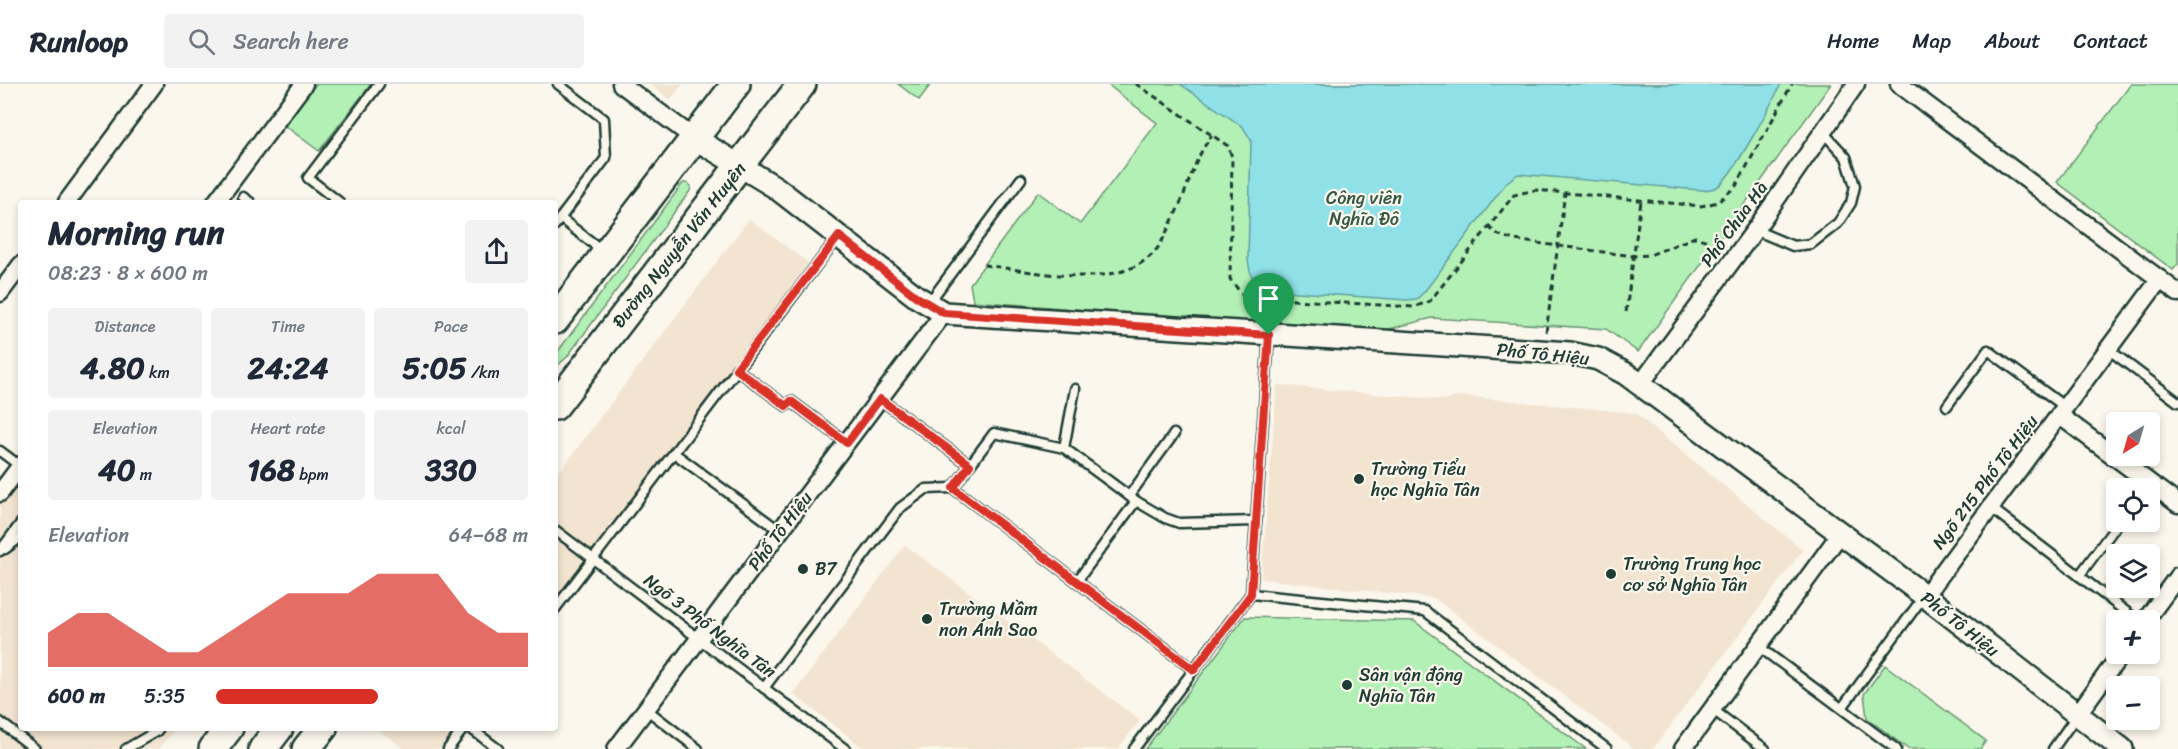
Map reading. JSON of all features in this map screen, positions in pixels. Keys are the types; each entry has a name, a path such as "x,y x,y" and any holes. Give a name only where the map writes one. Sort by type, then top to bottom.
{"main road":[{"path":"558,316 736,84"},
{"name":"Đường Nguyễn Văn Huyên","path":"558,402 802,84"},
{"path":"213,749 227,731"},
{"path":"262,749 277,731"},
{"path":"306,749 321,731"}],"street":[{"path":"68,200 154,84"},
{"path":"217,200 304,84"},
{"path":"621,84 694,138 775,187 936,309"},
{"name":"Phố Chùa Hà","path":"1640,385 1755,230 1857,84"},
{"path":"1899,84 2178,293"},
{"path":"0,293 18,269"},
{"name":"Ngõ 215 Phố Tô Hiệu","path":"1925,596 2160,279"},
{"name":"Phố Tô Hiệu","path":"616,749 880,399 936,309 1269,335 1585,355 1612,365 1925,596 2122,749"},
{"path":"2062,411 2137,478"},
{"path":"0,493 18,469"},
{"path":"2160,494 2178,504"},
{"path":"1683,749 1840,534"},
{"path":"2153,610 2178,576"},
{"path":"2077,715 2114,664"}],"lane":[{"path":"336,200 308,178 379,84"},
{"path":"558,84 604,119 606,158 558,221 606,254"},
{"path":"1755,230 1793,246 1811,244 1838,223 1851,203 1855,186 1846,157 1823,132"},
{"path":"936,309 1021,179"},
{"path":"558,605 839,236"},
{"path":"1134,749 1251,594 1269,335"},
{"path":"2108,349 2178,402"},
{"path":"1947,406 1988,350 2062,411"},
{"path":"736,369 786,406 791,401 847,443"},
{"path":"1065,448 1075,388"},
{"path":"880,399 970,465"},
{"path":"953,488 994,433 1065,448 1132,499 1165,518 1179,523 1256,521"},
{"path":"1077,581 1174,434"},
{"path":"0,451 18,463"},
{"path":"674,453 780,531"},
{"path":"764,688 900,508 926,489 953,488 1194,670"},
{"path":"1990,507 2124,610"},
{"path":"0,552 18,527"},
{"name":"Ngõ 3 Phố Nghĩa Tân","path":"558,532 845,749"},
{"path":"2079,576 2112,532"},
{"path":"0,552 18,539"},
{"path":"1251,594 1425,611 1607,749"},
{"name":"Ngõ 215 Phố Tô Hiệu","path":"1842,708 1925,596"},
{"path":"1758,646 1896,749"},
{"path":"646,709 698,749"},
{"path":"1712,709 1765,749"},
{"path":"2053,749 2077,715"},
{"path":"0,722 35,749"},
{"path":"126,749 157,731"},
{"path":"448,749 462,731"},
{"path":"474,731 498,749"}],"path":[{"path":"1136,84 1227,146 1232,158 1230,279 1244,297 1414,308 1430,301 1514,195 1535,190 1701,206 1718,202 1736,186 1792,84"},
{"path":"984,265 1077,276 1109,275 1132,268 1150,257 1162,241 1197,159 1212,135"},
{"path":"1545,332 1565,193"},
{"path":"1626,312 1641,200"},
{"path":"1488,227 1499,235 1514,240 1633,256 1650,255 1695,237 1708,242"}],"shaded area":[{"path":"650,84 683,84 670,100"},
{"path":"749,219 810,264 558,598 558,474"},
{"name":"Trường Trung học cơ sở Nghĩa Tân","path":"1277,385 1446,400 1460,396 1635,413 1803,550 1653,749 1635,749 1434,598 1261,579"},
{"path":"18,479 18,731 173,731 159,749 0,749 0,504"},
{"name":"Trường Mầm non Ánh Sao","path":"905,545 1140,720 1118,749 865,749 793,694"},
{"path":"380,731 458,731 443,749 404,749"}],"green space":[{"path":"316,84 371,84 319,151 284,125"},
{"path":"898,84 931,84 919,100"},
{"name":"Công viên Nghĩa Đô","path":"1107,84 1831,84 1638,352 1606,329 1432,318 1374,333 973,301 970,284 1038,192 1080,224 1157,123"},
{"path":"2131,84 2178,84 2178,264 2173,270 2057,182"},
{"path":"683,183 691,186 690,191 567,357 558,365 559,350"},
{"name":"Sân vận động Nghĩa Tân","path":"1245,617 1414,621 1586,749 1145,749"},
{"path":"1885,665 1986,741 1980,749 1908,749 1867,718 1864,694"}],"water":[{"path":"1180,84 1781,84 1761,123 1732,170 1717,187 1699,190 1518,174 1507,182 1425,291 1417,299 1406,300 1269,290 1256,282 1250,271 1248,260 1251,140 1243,127"}],"place":[{"name":"Trường Tiểu học Nghĩa Tân","path":"1359,479"},
{"name":"B7","path":"803,569"},
{"name":"Trường Trung học cơ sở Nghĩa Tân","path":"1611,574"},
{"name":"Trường Mầm non Ánh Sao","path":"927,619"},
{"name":"Sân vận động Nghĩa Tân","path":"1347,685"}],"route":[{"path":"839,236 917,297 944,313 1269,335 1251,594 1194,670 953,488 970,465 880,399 847,443 791,401 786,406 736,369 839,236"}]}
